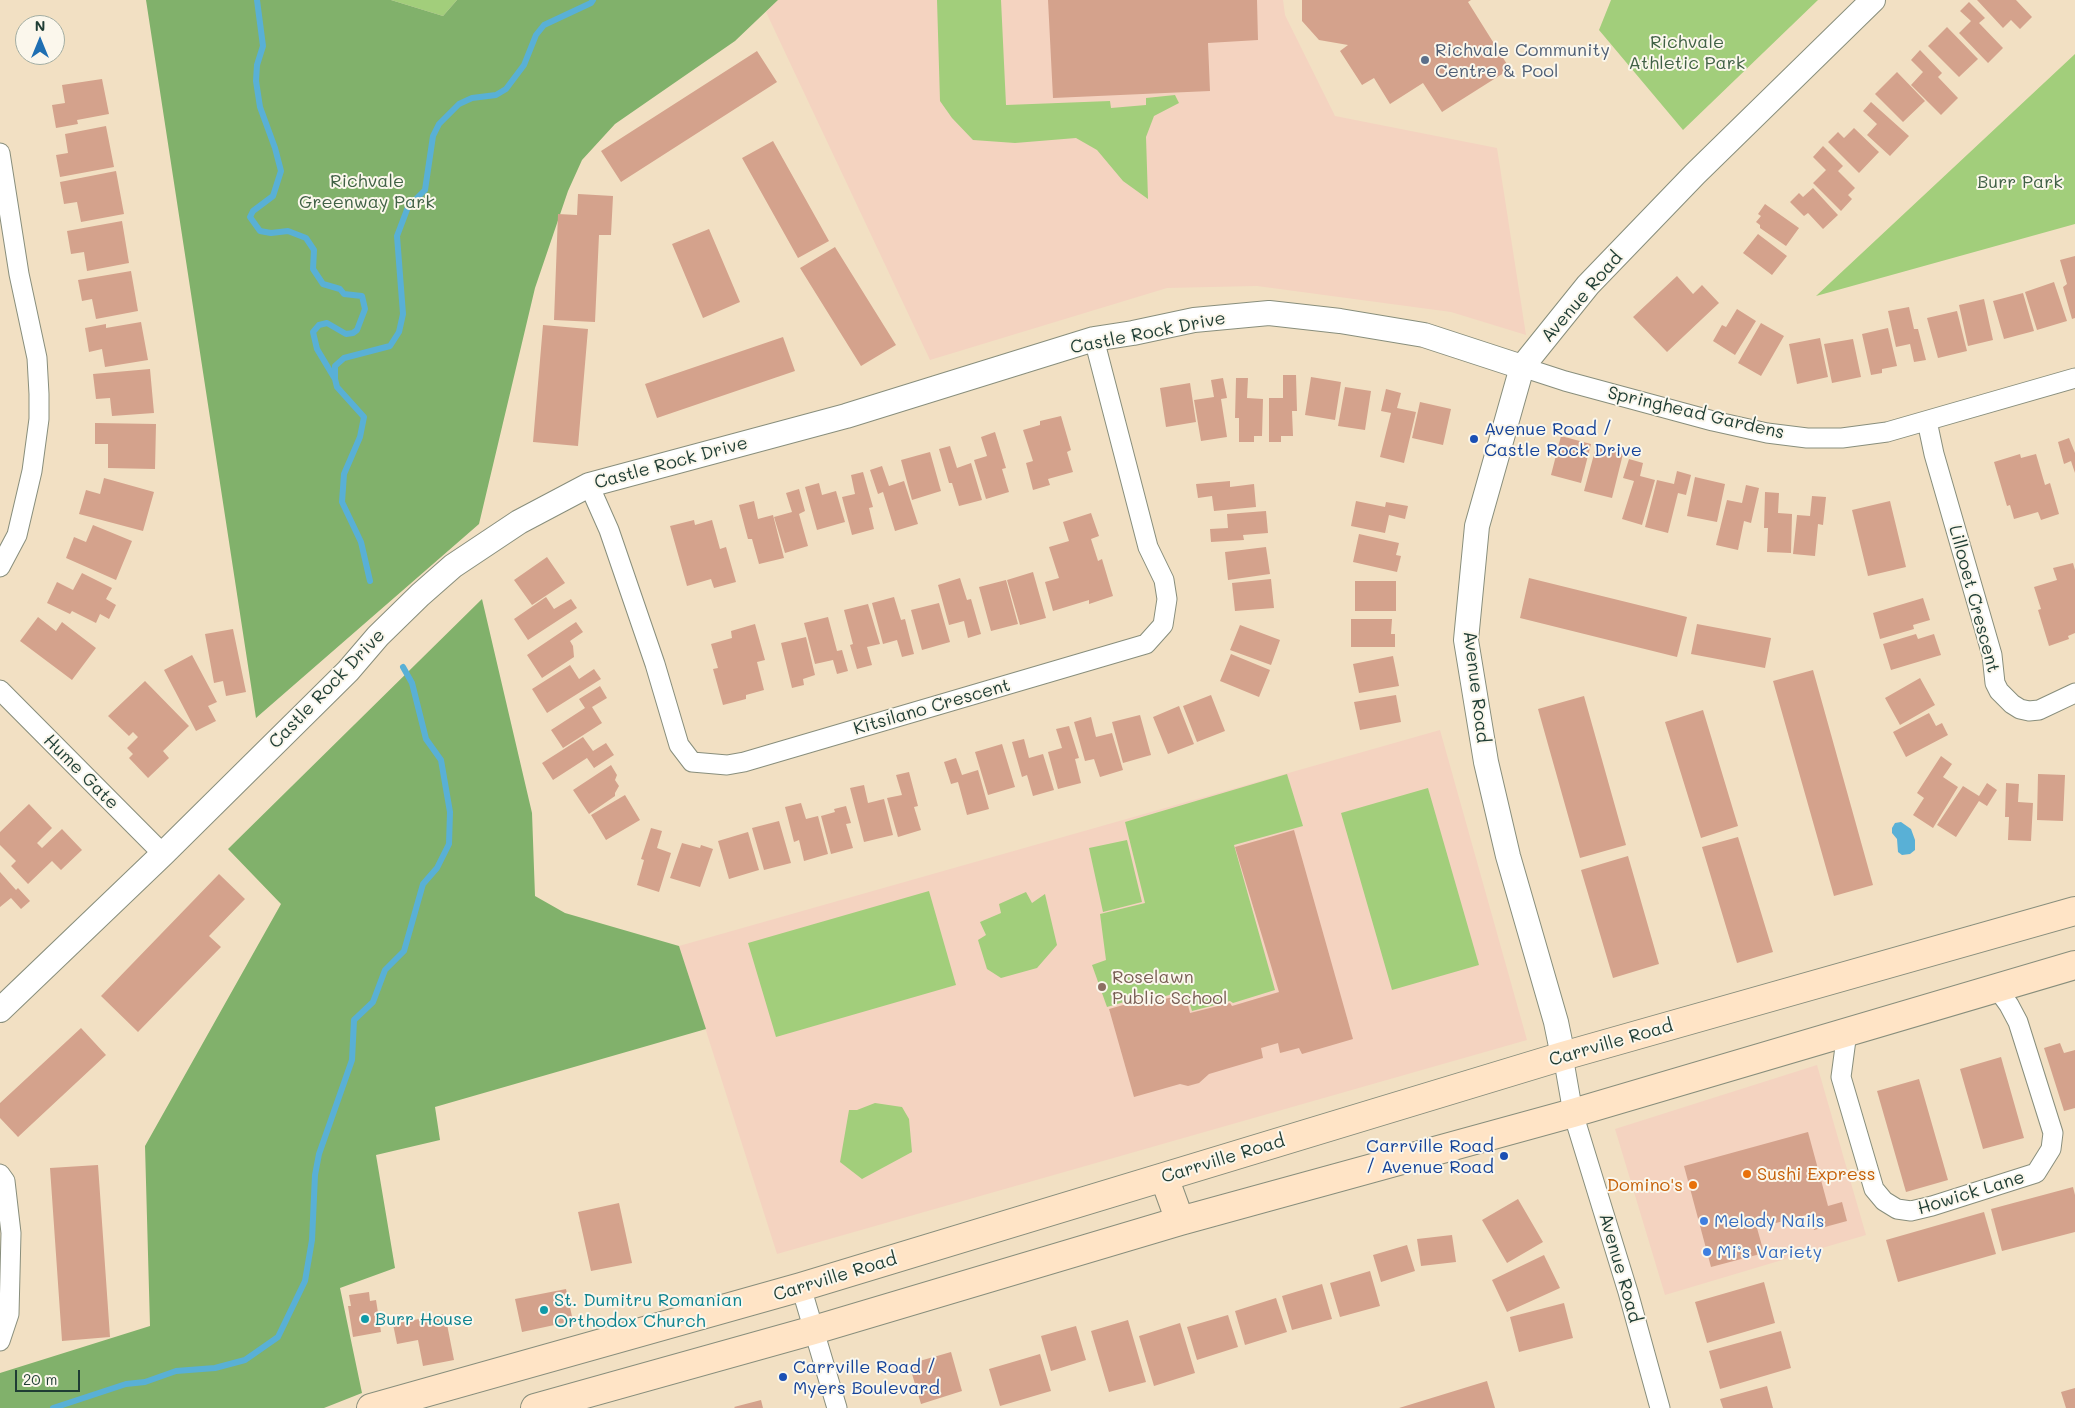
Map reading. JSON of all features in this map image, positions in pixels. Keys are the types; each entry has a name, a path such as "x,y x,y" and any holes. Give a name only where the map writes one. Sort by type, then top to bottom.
{"main road":[{"name":"Carrville Road","path":"371,1408 455,1397 802,1287 1563,1056 2075,911"},
{"path":"535,1408 578,1402 1180,1221 1573,1113 2075,965"},
{"path":"1164,1177 1180,1221"}],"street":[{"name":"Avenue Road","path":"1660,1408 1628,1292 1573,1113 1556,1022 1508,856 1486,762 1466,640 1477,526 1522,367 1588,285 1695,174 1873,0"},
{"path":"0,153 19,274 37,358 39,420 32,471 17,535 0,567"},
{"name":"Castle Rock Drive","path":"0,1010 163,854 348,671 378,636 420,595 453,566 519,522 589,485 846,416 1094,339 1194,320 1269,313 1340,321 1424,336 1522,367"},
{"name":"Kitsilano Crescent","path":"589,485 609,530 646,637 679,745 692,762 727,765 744,762 1146,644 1163,625 1167,599 1164,580 1148,547 1094,339"},
{"name":"Springhead Gardens","path":"1522,367 1565,381 1766,434 1806,438 1842,438 1887,432 2075,378"},
{"name":"Lillooet Crescent","path":"1927,421 1934,454 1992,655 1995,683 1999,691 2012,704 2020,709 2029,711 2039,710 2075,693"},
{"name":"Hume Gate","path":"0,690 163,854"},
{"name":"Howick Lane","path":"1846,1032 1841,1077 1874,1189 1884,1201 1897,1209 1912,1211 1941,1203 2036,1173 2051,1149 2053,1133 2018,1022 1996,987"},
{"path":"0,1174 5,1181 11,1233 9,1314 0,1341"},
{"path":"802,1287 837,1408"}],"shaded area":[{"path":"778,0 1283,0 1285,15 1335,116 1497,148 1526,335 1451,312 1257,286 1167,288 930,360 766,12"},
{"name":"Roselawn Public School","path":"1440,730 1527,1040 777,1254 679,946"},
{"path":"1817,1065 1866,1235 1665,1295 1615,1129"}],"green space":[{"name":"Richvale Greenway Park","path":"146,0 391,0 443,16 457,0 778,0 735,41 615,124 582,160 568,191 535,288 479,524 256,718"},
{"path":"391,0 457,0 443,16"},
{"path":"937,0 1001,0 1006,105 1110,101 1111,108 1146,105 1146,98 1175,95 1179,103 1154,116 1146,137 1148,199 1123,181 1097,150 1076,138 1015,143 973,140 952,118 940,101"},
{"name":"Richvale Athletic Park","path":"1611,0 1818,0 1683,130 1599,30"},
{"name":"Burr Park","path":"2075,54 2075,224 1816,296"},
{"path":"482,599 532,813 535,896 565,913 679,946 706,1029 435,1107 440,1140 376,1155 395,1268 340,1288 362,1393 324,1408 0,1408 0,1373 150,1326 145,1146 281,904 228,849"},
{"path":"1287,774 1303,826 1234,845 1275,990 1233,1003 1230,1001 1192,1011 1189,1001 1173,994 1158,998 1155,993 1107,1007 1092,965 1106,960 1100,914 1145,903 1125,822"},
{"path":"1428,788 1479,965 1392,990 1341,813"},
{"path":"1127,840 1142,902 1103,912 1089,848"},
{"path":"929,891 956,985 776,1037 748,943"},
{"path":"1026,892 1032,903 1045,894 1057,945 1037,968 1001,978 987,969 978,940 986,935 980,922 1001,913 999,904"},
{"path":"875,1103 902,1107 909,1119 912,1152 862,1179 840,1162 849,1110 857,1110"}],"water":[{"path":"1901,822 1911,829 1915,840 1915,850 1910,854 1902,855 1898,852 1897,839 1892,833 1895,823"}],"building":[{"path":"1048,0 1257,0 1258,40 1208,43 1210,91 1053,98"},
{"name":"Richvale Community Centre & Pool","path":"1302,0 1471,0 1468,2 1510,69 1442,112 1423,83 1390,104 1374,78 1362,85 1340,51 1348,45 1319,40 1302,21"},
{"path":"1977,0 2016,0 2032,17 2020,29 2011,20 2003,28"},
{"path":"1969,2 1985,18 1979,23 2003,48 1988,63 1959,33 1971,21 1960,11"},
{"path":"1947,27 1978,59 1959,77 1928,46"},
{"path":"1920,50 1942,73 1938,77 1958,98 1941,115 1911,85 1923,72 1911,60"},
{"path":"757,51 777,82 621,182 601,151"},
{"path":"1897,72 1925,101 1903,122 1875,94"},
{"path":"102,79 109,114 77,120 78,124 56,128 52,105 65,103 62,85"},
{"path":"1871,102 1909,136 1890,156 1867,135 1877,124 1863,111"},
{"path":"106,126 114,167 60,177 56,155 68,153 65,134"},
{"path":"1854,128 1879,152 1859,173 1828,142 1838,132 1844,138"},
{"path":"773,141 829,241 798,258 742,158"},
{"path":"1823,146 1843,166 1838,171 1855,188 1848,195 1852,199 1841,211 1813,183 1826,170 1813,157"},
{"path":"116,171 124,214 81,222 77,202 64,204 60,182"},
{"path":"1813,188 1838,215 1823,229 1808,213 1804,216 1790,202 1799,193 1803,197"},
{"path":"578,194 613,196 611,235 599,235 595,322 554,320 558,214 577,215"},
{"path":"1765,204 1799,228 1786,246 1760,228 1760,225 1756,222 1761,216 1758,214"},
{"path":"122,221 129,263 87,271 84,252 71,254 67,231"},
{"path":"709,229 740,302 703,318 672,244"},
{"path":"1758,234 1787,256 1772,275 1743,253"},
{"path":"835,247 896,345 861,366 800,268"},
{"path":"2075,256 2075,318 2072,319 2063,287 2067,284 2060,260"},
{"path":"131,271 138,311 96,319 92,299 82,301 78,280"},
{"path":"1677,276 1693,294 1702,285 1719,303 1667,352 1633,317"},
{"path":"2054,282 2067,321 2037,330 2025,292"},
{"path":"2023,293 2034,331 2004,339 1993,301"},
{"path":"1984,299 1993,340 1968,346 1959,305"},
{"path":"1909,307 1914,329 1918,329 1926,360 1914,362 1910,344 1896,347 1888,311"},
{"path":"1737,309 1756,321 1735,355 1713,341 1722,325 1726,327"},
{"path":"1957,311 1967,351 1938,358 1927,318"},
{"path":"141,322 148,360 105,367 102,349 89,352 85,328 106,324 106,328"},
{"path":"1761,323 1784,336 1761,376 1738,363"},
{"path":"543,325 588,329 578,446 533,442"},
{"path":"1888,328 1897,366 1882,369 1882,373 1871,375 1862,334"},
{"path":"783,337 795,371 657,418 645,384"},
{"path":"1820,338 1828,377 1797,384 1789,344"},
{"path":"1853,339 1861,377 1832,383 1824,344"},
{"path":"150,369 154,413 112,416 110,398 96,399 93,374"},
{"path":"1283,375 1296,375 1297,411 1292,411 1293,436 1281,436 1281,442 1269,442 1269,398 1283,398"},
{"path":"1311,377 1341,382 1335,420 1305,415"},
{"path":"1223,378 1227,398 1221,399 1227,437 1201,441 1194,400 1214,397 1211,380"},
{"path":"1236,378 1248,378 1247,398 1263,399 1262,436 1254,436 1254,442 1239,442 1239,418 1235,418"},
{"path":"1190,383 1196,422 1166,427 1160,388"},
{"path":"1345,387 1371,391 1365,430 1338,426"},
{"path":"1386,389 1401,393 1397,408 1416,412 1404,463 1380,457 1391,413 1381,411"},
{"path":"1420,402 1451,409 1443,445 1412,438"},
{"path":"1061,416 1071,450 1067,452 1073,472 1048,479 1050,485 1033,490 1026,463 1033,461 1023,430 1040,425 1040,421"},
{"path":"95,423 156,424 155,469 108,468 108,444 95,444"},
{"path":"995,432 1006,468 1002,469 1009,492 986,499 974,460 987,456 981,437"},
{"path":"1561,436 1591,444 1581,483 1551,475"},
{"path":"2069,438 2075,453 2075,473 2071,461 2064,464 2058,442"},
{"path":"950,446 957,468 971,463 982,500 959,506 952,483 949,483 939,449"},
{"path":"1596,447 1623,454 1612,498 1584,491"},
{"path":"930,452 941,491 912,500 901,460"},
{"path":"2020,454 2021,458 2036,454 2045,485 2050,483 2059,514 2041,520 2038,512 2014,519 2010,505 2007,506 1994,462"},
{"path":"1629,459 1643,463 1640,476 1655,480 1642,525 1622,519 1634,481 1623,478"},
{"path":"882,466 889,486 904,481 918,524 895,531 883,492 878,494 870,470"},
{"path":"1677,471 1691,475 1686,495 1678,493 1668,533 1645,527 1657,480 1674,484"},
{"path":"863,472 873,507 869,508 874,529 852,535 842,497 855,494 851,475"},
{"path":"1695,477 1725,484 1717,522 1687,516"},
{"path":"104,478 154,492 143,531 79,514 86,490 100,494"},
{"path":"1230,481 1230,487 1254,484 1256,507 1214,511 1212,496 1198,498 1196,484"},
{"path":"819,483 822,495 836,491 845,522 817,530 805,487"},
{"path":"1746,485 1759,488 1751,523 1744,521 1738,550 1716,545 1727,500 1742,503"},
{"path":"799,489 805,511 799,514 808,546 785,553 774,517 792,512 786,493"},
{"path":"1765,492 1779,493 1778,513 1792,514 1791,553 1767,552 1768,528 1764,528"},
{"path":"1812,496 1826,497 1823,525 1818,524 1815,556 1793,554 1797,515 1810,516"},
{"path":"754,501 758,519 773,515 784,558 759,564 752,539 748,539 739,505"},
{"path":"1356,501 1385,507 1386,502 1408,506 1405,519 1389,515 1385,533 1351,526"},
{"path":"1890,501 1906,567 1868,576 1852,510"},
{"path":"1266,511 1268,533 1243,535 1244,540 1211,542 1210,529 1228,528 1227,514"},
{"path":"1091,513 1099,536 1091,539 1098,561 1102,559 1113,596 1089,604 1089,600 1053,611 1045,582 1059,578 1049,547 1069,541 1063,522"},
{"path":"694,520 695,525 712,520 720,549 726,547 736,582 714,588 711,579 687,586 670,526"},
{"path":"93,525 132,541 116,580 66,558 74,537 86,542"},
{"path":"1359,534 1399,543 1396,555 1401,556 1397,572 1353,562"},
{"path":"1266,547 1270,574 1228,580 1225,552"},
{"path":"547,557 565,583 532,605 514,580"},
{"path":"2073,563 2075,570 2075,633 2068,636 2069,639 2049,646 2038,610 2041,609 2034,587 2057,580 2053,568"},
{"path":"1033,572 1046,618 1020,625 1007,580"},
{"path":"82,573 112,588 106,599 116,605 109,619 100,614 96,623 72,611 70,614 47,603 57,582 73,590"},
{"path":"960,578 967,600 971,599 981,634 968,638 964,621 949,625 938,585"},
{"path":"1529,578 1687,617 1677,657 1520,618"},
{"path":"1271,579 1274,608 1235,611 1232,583"},
{"path":"1006,580 1018,624 991,631 979,587"},
{"path":"1355,581 1396,581 1396,611 1355,611"},
{"path":"546,597 554,609 571,599 577,608 528,640 514,619"},
{"path":"894,597 901,620 905,619 914,654 902,657 897,640 883,644 872,603"},
{"path":"1923,598 1930,620 1913,625 1914,629 1880,639 1873,613"},
{"path":"939,603 950,642 922,650 911,610"},
{"path":"868,604 880,644 867,647 872,665 857,669 850,645 853,644 844,610"},
{"path":"38,617 56,631 62,622 96,648 72,680 20,641"},
{"path":"828,617 837,651 842,650 848,671 837,674 833,660 815,664 804,623"},
{"path":"1351,619 1392,619 1391,634 1395,634 1395,647 1351,647"},
{"path":"576,622 583,632 570,641 573,646 574,657 542,678 527,655"},
{"path":"755,624 765,660 757,662 764,690 746,695 746,699 723,705 713,669 718,668 711,644 732,638 731,631"},
{"path":"1697,624 1771,638 1765,668 1691,654"},
{"path":"1240,625 1280,640 1271,665 1230,650"},
{"path":"233,629 246,692 226,696 223,681 214,683 205,634"},
{"path":"1916,634 1918,639 1934,634 1941,655 1891,670 1883,644"},
{"path":"806,637 815,675 803,679 804,685 792,688 781,643"},
{"path":"1231,654 1270,670 1259,697 1220,681"},
{"path":"192,655 217,702 208,706 216,721 196,731 164,670"},
{"path":"1393,656 1399,686 1359,693 1353,664"},
{"path":"570,665 579,679 594,669 601,679 547,713 532,689"},
{"path":"1813,670 1873,885 1834,896 1773,681"},
{"path":"1920,678 1935,705 1900,725 1885,698"},
{"path":"145,681 189,726 163,751 169,758 148,778 129,758 133,754 127,748 138,737 133,732 129,736 108,716"},
{"path":"600,686 607,698 592,707 602,723 563,748 551,730 585,708 579,699"},
{"path":"1211,695 1225,731 1197,742 1183,706"},
{"path":"1396,695 1401,722 1360,730 1354,702"},
{"path":"1584,696 1626,845 1580,858 1538,709"},
{"path":"1179,706 1194,744 1168,754 1153,717"},
{"path":"1703,710 1738,826 1701,838 1665,722"},
{"path":"1929,713 1936,726 1942,723 1948,735 1906,757 1893,732"},
{"path":"1140,715 1151,755 1123,763 1112,722"},
{"path":"1091,717 1096,737 1112,733 1123,770 1100,777 1094,759 1085,761 1074,722"},
{"path":"1069,726 1079,758 1075,759 1081,783 1058,789 1048,752 1062,748 1056,729"},
{"path":"583,737 593,751 606,743 614,755 594,768 587,758 553,780 542,763"},
{"path":"1024,739 1029,758 1043,754 1054,790 1033,796 1027,775 1022,777 1012,742"},
{"path":"1002,744 1015,787 988,795 975,752"},
{"path":"1941,756 1952,764 1943,777 1958,787 1933,828 1913,815 1924,798 1917,793"},
{"path":"956,758 962,775 978,770 989,809 967,815 958,782 951,784 944,762"},
{"path":"611,765 617,775 615,780 619,786 615,796 589,814 573,790"},
{"path":"909,772 918,806 914,807 921,830 898,837 887,798 902,795 896,775"},
{"path":"2038,774 2065,775 2063,821 2037,820"},
{"path":"1987,783 1997,790 1987,806 1979,801 1956,837 1937,825 1963,786 1979,796"},
{"path":"2006,783 2019,784 2018,802 2033,803 2031,841 2008,840 2009,817 2005,817"},
{"path":"864,785 868,803 884,799 893,835 864,842 850,788"},
{"path":"625,795 640,820 606,840 591,815"},
{"path":"801,803 806,819 818,816 828,854 804,861 799,840 794,842 785,807"},
{"path":"29,804 52,828 37,843 42,848 62,829 82,850 61,870 52,861 28,884 11,866 16,861 0,845 0,832"},
{"path":"846,806 851,823 846,824 853,848 831,854 821,816 835,812 834,809"},
{"path":"779,821 791,863 764,870 752,828"},
{"path":"651,828 662,831 657,848 671,853 659,892 637,885 644,860 641,859"},
{"path":"1294,830 1353,1039 1302,1054 1299,1048 1280,1053 1278,1043 1261,1048 1263,1058 1209,1074 1199,1083 1188,1086 1180,1084 1134,1097 1109,1009 1155,996 1156,1001 1173,997 1188,1005 1190,1013 1230,1003 1232,1006 1279,992 1235,847"},
{"path":"748,832 759,870 729,879 718,841"},
{"path":"1738,837 1773,952 1737,963 1702,847"},
{"path":"682,843 700,848 701,845 713,849 700,887 670,878"},
{"path":"1628,856 1659,964 1613,978 1581,870"},
{"path":"0,872 16,890 18,888 30,901 21,909 11,898 0,907"},
{"path":"219,874 245,899 209,936 221,947 138,1032 101,996"},
{"path":"81,1028 106,1055 18,1137 0,1118 0,1103"},
{"path":"2060,1043 2064,1053 2075,1050 2075,1108 2064,1111 2044,1048"},
{"path":"2001,1057 2024,1138 1983,1149 1960,1069"},
{"path":"1919,1079 1948,1180 1906,1192 1877,1091"},
{"path":"1808,1132 1828,1206 1842,1202 1847,1221 1814,1230 1810,1214 1757,1228 1764,1253 1711,1267 1684,1166"},
{"path":"98,1165 110,1337 62,1341 50,1168"},
{"path":"2073,1187 2075,1195 2075,1232 2002,1251 1991,1209"},
{"path":"1518,1199 1543,1242 1507,1263 1482,1220"},
{"path":"619,1203 632,1263 591,1271 578,1212"},
{"path":"1984,1212 1996,1254 1898,1282 1886,1240"},
{"path":"1452,1235 1456,1262 1421,1266 1417,1239"},
{"path":"1407,1245 1415,1271 1381,1282 1373,1255"},
{"path":"1544,1255 1560,1288 1507,1312 1492,1280"},
{"path":"1370,1271 1380,1306 1340,1317 1330,1283"},
{"path":"1764,1282 1775,1323 1707,1343 1695,1302"},
{"path":"1322,1284 1332,1319 1292,1330 1282,1296"},
{"name":"St. Dumitru Romanian Orthodox Church","path":"566,1289 573,1321 522,1332 515,1299"},
{"name":"Burr House","path":"369,1292 370,1301 376,1300 381,1332 353,1337 348,1306 351,1306 349,1295"},
{"path":"1276,1298 1287,1332 1245,1345 1235,1311"},
{"path":"1564,1303 1573,1338 1519,1352 1510,1317"},
{"path":"445,1314 454,1360 423,1366 418,1340 397,1344 393,1324"},
{"path":"1228,1315 1238,1347 1197,1360 1187,1327"},
{"path":"1128,1320 1146,1382 1109,1392 1091,1331"},
{"path":"1180,1323 1195,1373 1154,1386 1139,1336"},
{"path":"1076,1326 1086,1360 1051,1371 1041,1336"},
{"path":"1781,1331 1791,1368 1720,1389 1709,1351"},
{"path":"951,1352 962,1391 921,1404 909,1364"},
{"path":"1040,1354 1051,1391 1000,1406 989,1369"},
{"path":"1487,1381 1495,1408 1399,1408"},
{"path":"1767,1386 1773,1408 1723,1408 1720,1399"},
{"path":"2075,1388 2075,1408 2066,1408 2061,1392"},
{"path":"761,1400 763,1408 734,1407"}],"waterway":[{"path":"257,0 263,46 257,65 256,81 260,107 281,171 273,196 253,211 250,217 260,231 271,233 288,231 306,238 314,250 313,269 323,284 340,289 344,294 362,296 365,309 357,330 353,333 346,334 327,323 319,325 313,332 317,349 335,379 337,387 364,417 360,437 344,474 342,502 361,542 370,581"},
{"path":"335,378 335,366 344,358 390,346 399,332 403,314 397,236 408,207 425,190 433,136 439,124 459,104 472,98 496,95 506,89 524,65 536,35 544,25 591,3 593,0"},
{"path":"53,1408 126,1384 145,1382 176,1371 215,1368 245,1360 278,1337 305,1281 312,1240 315,1175 319,1154 352,1060 354,1020 373,1002 385,970 404,951 423,884 437,868 449,844 450,812 441,760 426,739 412,683 403,667"}],"place":[{"name":"Richvale Community Centre & Pool","path":"1425,60"},
{"name":"Avenue Road / Castle Rock Drive","path":"1474,439"},
{"name":"Roselawn Public School","path":"1102,987"},
{"name":"Carrville Road / Avenue Road","path":"1504,1156"},
{"name":"Sushi Express","path":"1747,1174"},
{"name":"Domino's","path":"1693,1185"},
{"name":"Melody Nails","path":"1704,1221"},
{"name":"Mi’s Variety","path":"1707,1252"},
{"name":"St. Dumitru Romanian Orthodox Church","path":"544,1310"},
{"name":"Burr House","path":"365,1319"},
{"name":"Carrville Road / Myers Boulevard","path":"783,1377"}]}
